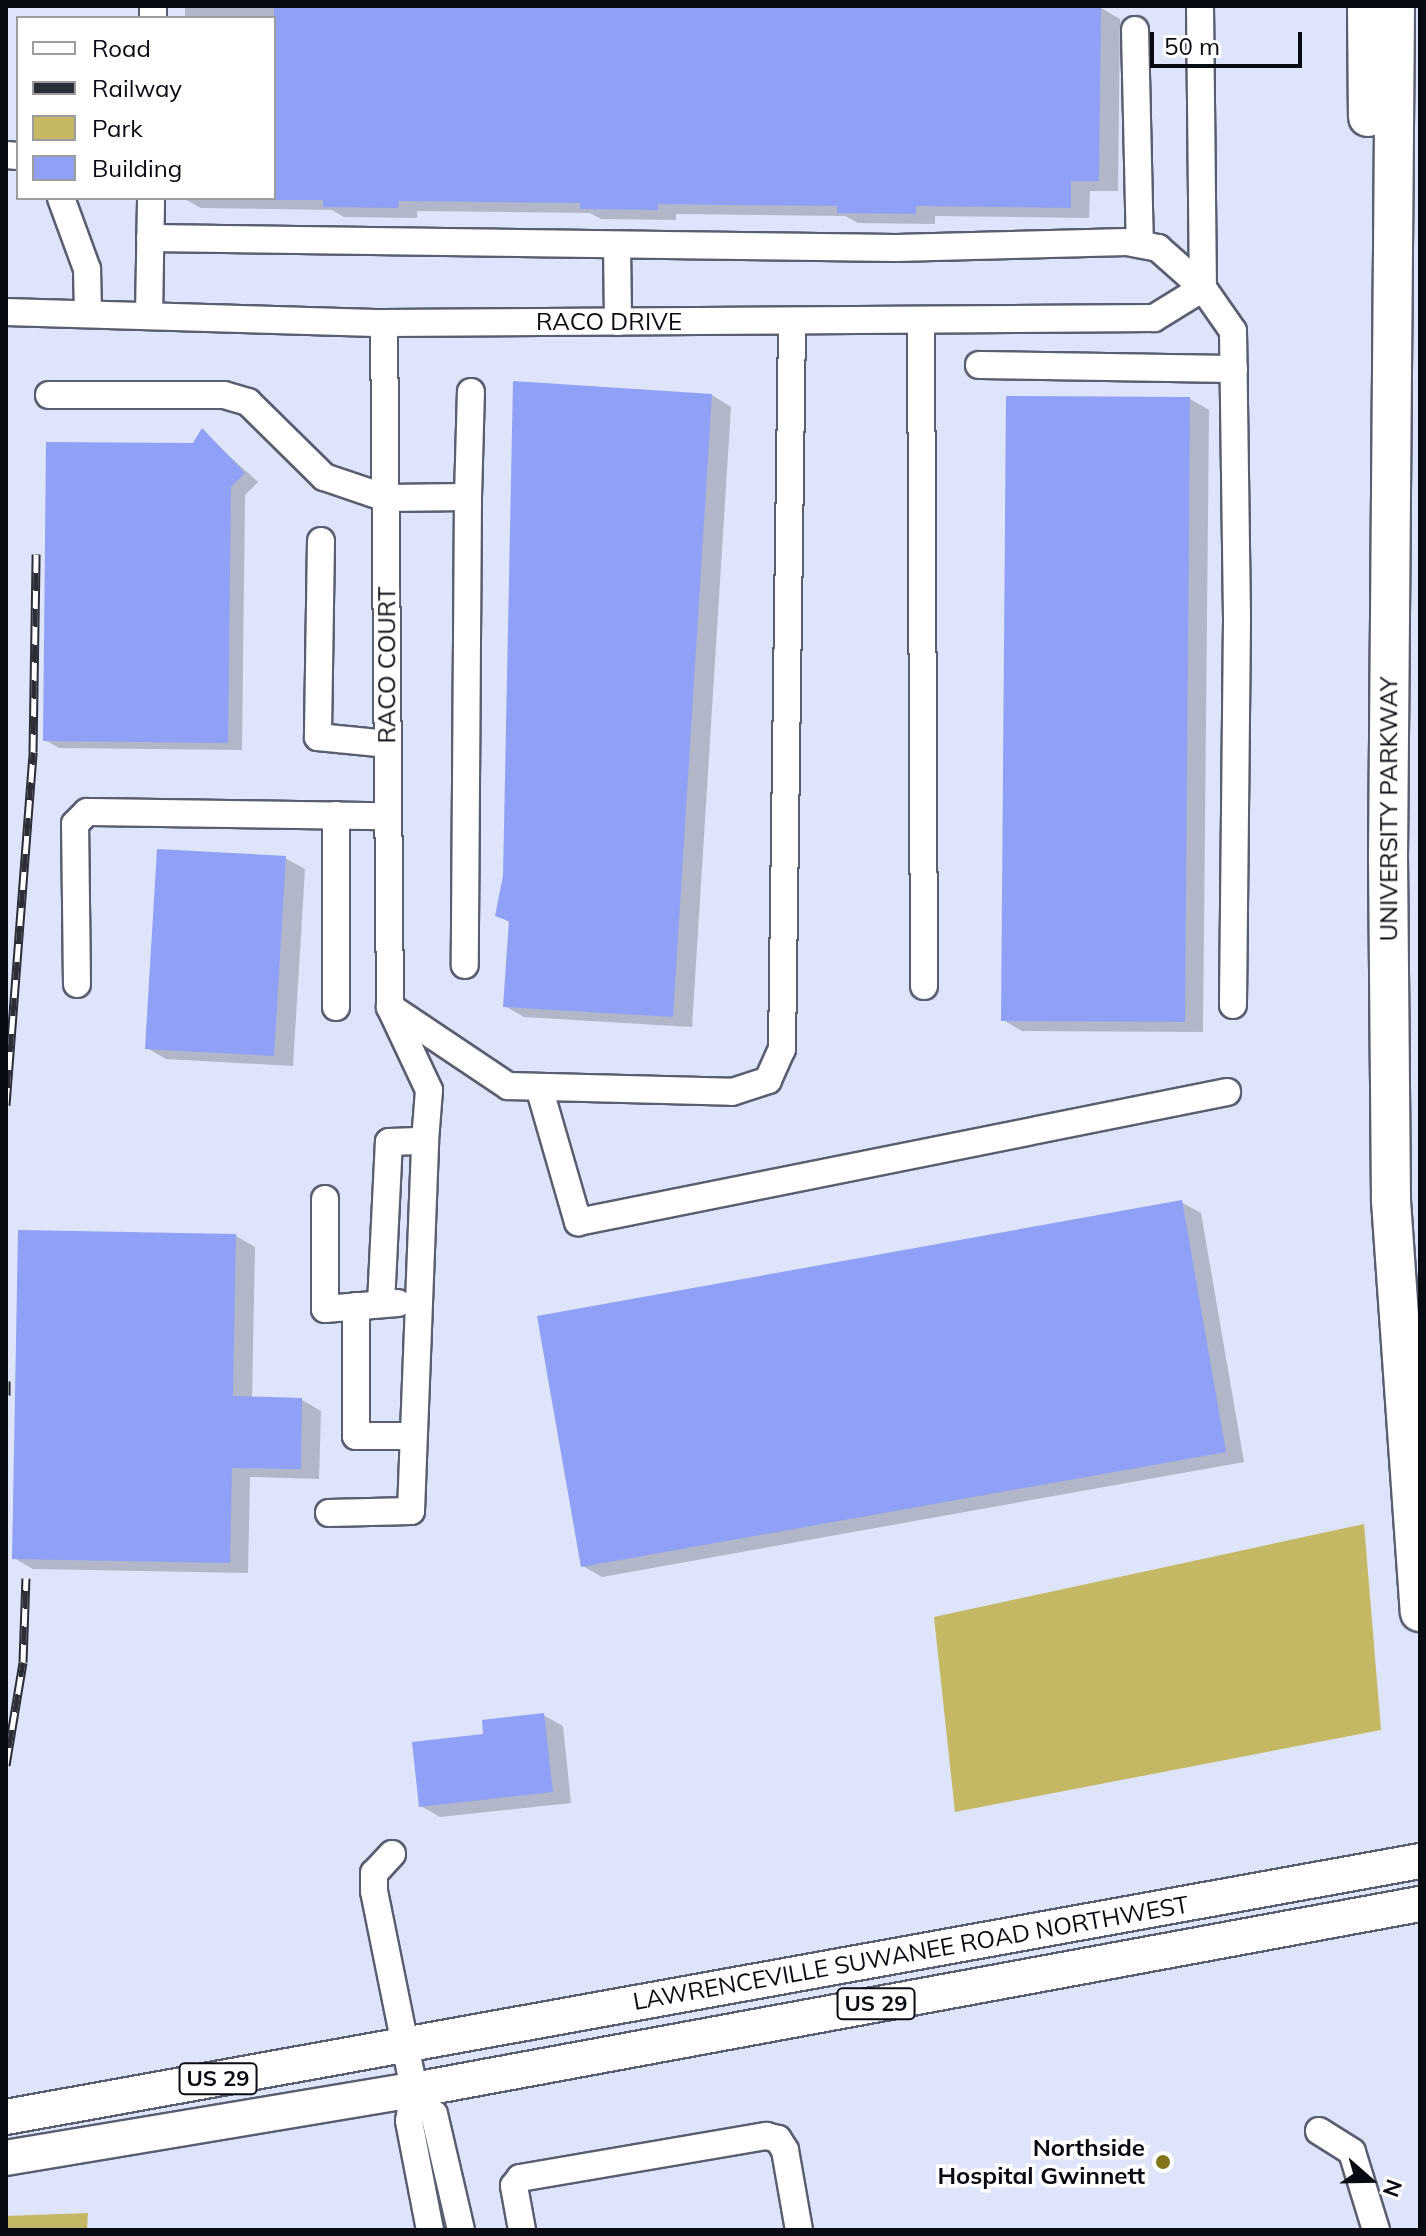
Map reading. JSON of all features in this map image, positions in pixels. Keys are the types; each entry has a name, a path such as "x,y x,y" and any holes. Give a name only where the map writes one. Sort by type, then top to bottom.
{"highway":[{"path":"1367,6 1373,480 1390,582"},
{"name":"UNIVERSITY PARKWAY","path":"1395,6 1390,582 1391,1201 1420,1612"}],"main road":[{"name":"LAWRENCEVILLE SUWANEE ROAD NORTHWEST","path":"402,2045 1420,1861"},
{"name":"LAWRENCEVILLE SUWANEE ROAD NORTHWEST","path":"415,2094 1420,1904"},
{"name":"US 29","path":"20,2114 402,2045"},
{"name":"US 29","path":"20,2156 415,2094"}],"street":[{"path":"1200,6 1203,288"},
{"path":"1135,30 1140,244"},
{"path":"62,200 87,269 88,314"},
{"path":"149,316 151,200"},
{"path":"150,238 617,246 1140,244 1158,248 1203,288 1233,331 1237,621 1233,1005"},
{"path":"617,246 618,322"},
{"name":"RACO DRIVE","path":"6,312 384,323 1154,318 1203,288"},
{"path":"921,320 924,986"},
{"path":"390,1007 508,1086 732,1092 768,1080 782,1049 792,321"},
{"name":"RACO COURT","path":"384,323 390,1007"},
{"path":"979,365 1234,369"},
{"path":"465,965 471,392"},
{"path":"49,395 224,395 248,402 324,477 386,498 468,497"},
{"path":"321,541 318,737 388,744"},
{"path":"77,984 75,824 87,812 388,816"},
{"path":"336,815 336,1007"},
{"path":"329,1513 411,1511 429,1090 390,1007"},
{"path":"539,1087 578,1222 1227,1092"},
{"path":"413,1436 356,1436 368,1305 389,1142 425,1141"},
{"path":"325,1199 325,1309 418,1301"},
{"path":"392,1854 374,1873 374,1891 402,2045 415,2094 409,2121 430,2230"},
{"path":"415,2094 434,2114 461,2230"},
{"path":"1319,2131 1352,2152 1376,2230"},
{"path":"522,2230 514,2186 520,2178 766,2136 778,2139 785,2150 799,2230"}],"green space":[{"path":"1364,1524 1381,1730 955,1812 934,1617"},
{"path":"88,2213 87,2230 6,2230 6,2216"}],"building":[{"path":"274,6 1101,6 1099,181 1071,181 1071,208 916,206 916,214 837,213 837,206 658,204 658,210 580,209 580,203 399,201 398,208 323,207 323,200 276,200"},
{"path":"513,381 712,394 673,1017 503,1007 509,921 495,916 503,876"},
{"path":"1006,396 1190,397 1185,1022 1001,1021"},
{"path":"202,428 245,473 231,487 228,743 43,741 46,442 193,443"},
{"path":"157,849 286,856 274,1056 145,1049"},
{"path":"1182,1200 1226,1452 581,1567 537,1316"},
{"path":"18,1230 236,1234 233,1396 302,1398 301,1469 232,1468 230,1563 12,1559"},
{"path":"544,1713 553,1792 419,1807 412,1742 483,1734 482,1720"}],"railway":[{"path":"6,1105 33,752 36,554"},
{"path":"6,1381 6,1395"},
{"path":"6,1765 23,1662 26,1578"}],"place":[{"name":"Northside Hospital Gwinnett","path":"1163,2162"}]}
